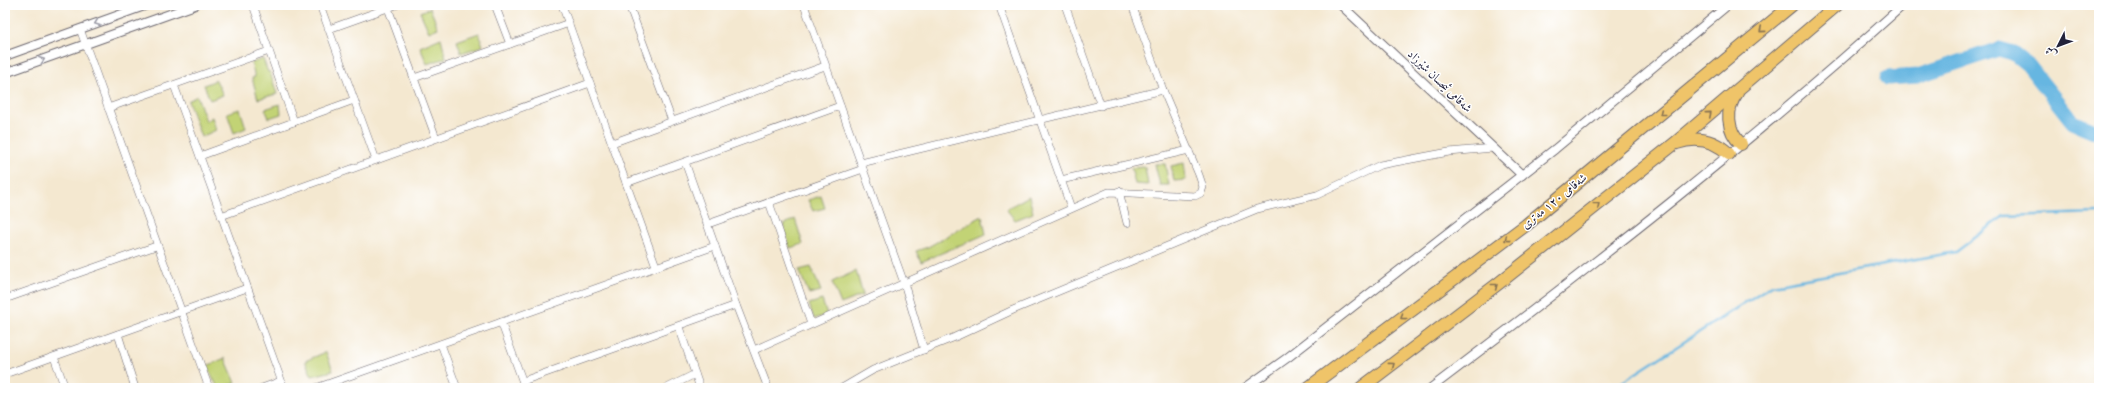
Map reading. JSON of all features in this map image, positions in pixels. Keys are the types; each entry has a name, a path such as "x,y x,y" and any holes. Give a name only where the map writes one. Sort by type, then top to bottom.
{"highway":[{"name":"شەقامی ١٢٠ مەتری","path":"1308,388 1526,224 1792,5"},
{"path":"1361,388 1505,278 1674,144 1837,5"},
{"path":"1738,90 1732,101 1729,120 1734,136 1741,144"},
{"path":"1674,144 1692,140 1706,140 1720,146 1729,154"}],"street":[{"path":"5,56 146,5"},
{"path":"5,73 195,5"},
{"path":"253,5 294,122"},
{"path":"320,5 376,160"},
{"path":"329,29 396,5"},
{"path":"495,5 510,44"},
{"path":"562,5 656,266"},
{"path":"629,5 672,121"},
{"path":"804,5 904,283 924,350"},
{"path":"998,5 1071,208"},
{"path":"1065,5 1101,106"},
{"path":"754,350 1109,192 1119,191 1196,196 1201,193 1203,187 1163,90 1132,5"},
{"name":"شەقامی ئیحسان شێرزاد","path":"1341,5 1522,175"},
{"path":"1245,388 1287,358 1522,175 1728,5"},
{"path":"1431,388 1542,304 1729,154 1808,89 1903,5"},
{"path":"388,8 436,138"},
{"path":"414,78 569,23"},
{"path":"80,29 156,246 209,388"},
{"path":"108,108 270,51"},
{"path":"612,143 826,66"},
{"path":"221,216 590,83"},
{"path":"174,85 282,384 262,388"},
{"path":"708,224 862,166 1163,90"},
{"path":"200,156 354,100"},
{"path":"626,183 840,106"},
{"path":"842,388 873,370 924,350 1013,310 1157,251 1182,238 1256,209 1317,195 1380,165 1449,152 1493,148"},
{"path":"1061,180 1189,150"},
{"path":"685,162 736,306 768,388"},
{"path":"1119,191 1127,223"},
{"path":"769,202 811,324"},
{"path":"5,299 156,246"},
{"path":"316,388 656,266 716,246"},
{"path":"5,374 247,288"},
{"path":"501,322 524,385 736,306"},
{"path":"679,328 700,388"},
{"path":"118,334 135,388"},
{"path":"440,344 457,388"},
{"path":"54,357 65,388"},
{"path":"667,388 695,374"}],"green space":[{"path":"430,8 438,28 429,32 420,12"},
{"path":"479,33 483,46 461,53 457,41"},
{"path":"441,38 446,58 427,64 420,47"},
{"path":"263,59 268,72 270,72 277,94 258,99 252,78 255,77 251,63"},
{"path":"216,80 223,95 210,100 204,85"},
{"path":"197,96 206,121 212,117 216,130 201,137 188,101"},
{"path":"280,104 281,114 269,118 265,109"},
{"path":"240,109 246,128 234,133 227,113"},
{"path":"1184,163 1186,180 1174,181 1171,166"},
{"path":"1155,164 1165,164 1169,185 1160,185"},
{"path":"1145,167 1148,185 1135,184 1131,168"},
{"path":"821,196 825,208 813,211 808,200"},
{"path":"1029,196 1033,213 1015,220 1006,209"},
{"path":"982,216 986,234 921,262 916,251 928,247"},
{"path":"795,219 803,244 790,248 783,225"},
{"path":"811,267 821,291 809,294 799,270"},
{"path":"856,271 863,295 841,304 832,282"},
{"path":"822,300 827,315 814,319 809,304"},
{"path":"326,352 333,371 312,376 305,361"},
{"path":"225,358 236,383 218,388 207,366"}],"waterway":[{"path":"1888,78 1917,76 1999,49 2013,53 2028,65 2073,122 2099,133"},
{"path":"1613,388 1772,285 1956,252 2004,216 2099,213"}]}
